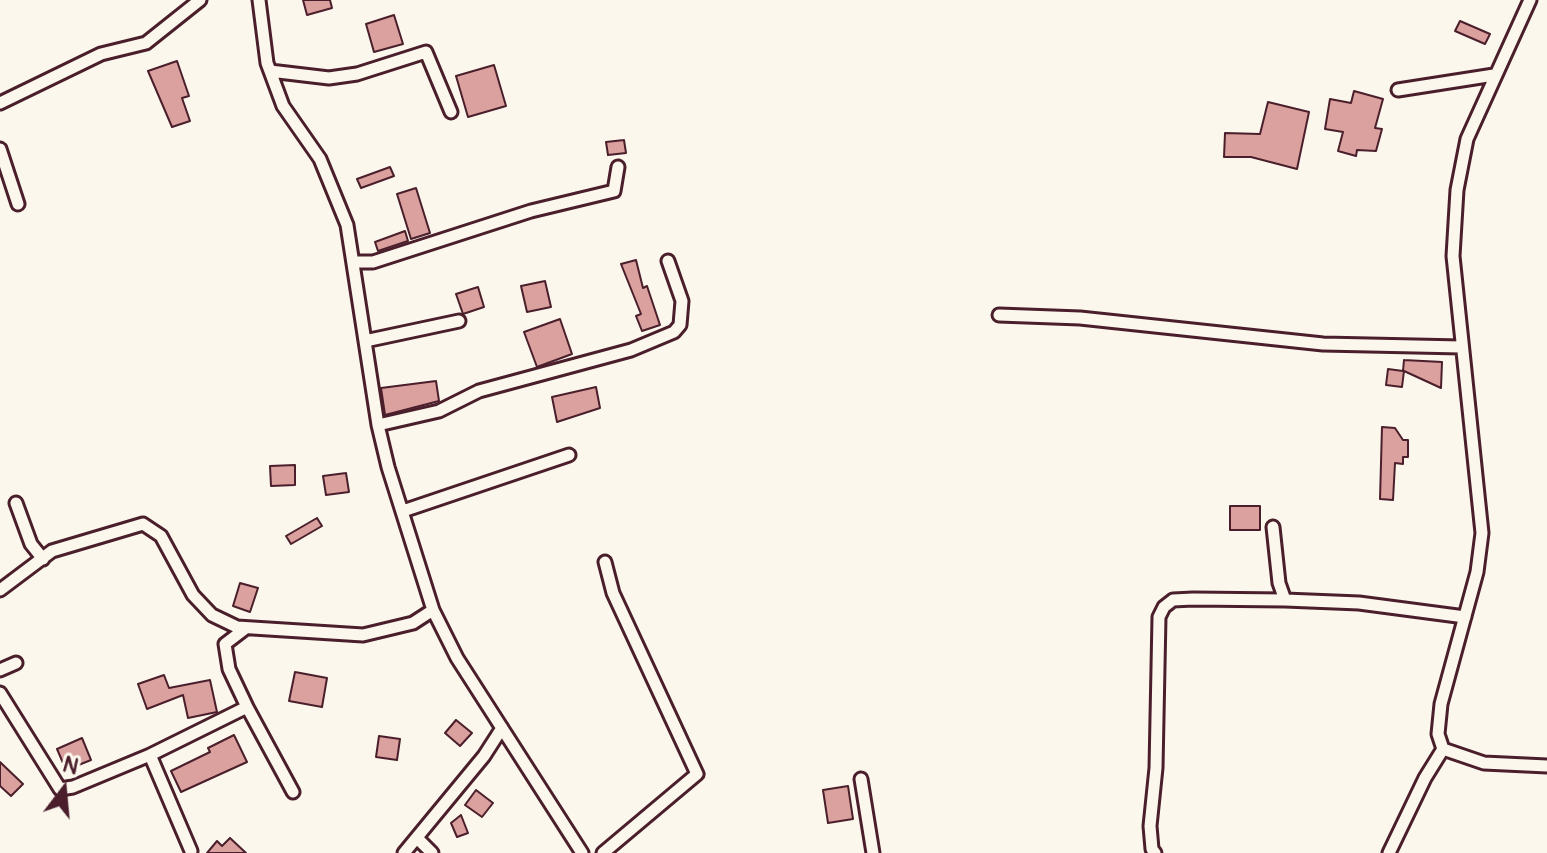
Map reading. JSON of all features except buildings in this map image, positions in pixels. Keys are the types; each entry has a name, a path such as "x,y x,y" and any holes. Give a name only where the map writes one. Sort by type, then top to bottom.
{"street":[{"path":"0,103 101,54 146,43 200,0"},
{"path":"259,0 270,71 283,106 320,159 347,225 378,425 433,610 457,658 582,853"},
{"path":"1443,749 1438,734 1441,704 1465,617 1482,533 1453,256 1457,190 1467,139 1530,0"},
{"path":"270,71 329,78 357,74 426,52 451,112"},
{"path":"1398,90 1494,75"},
{"path":"0,149 18,204"},
{"path":"353,262 373,262 531,211 614,191 618,167"},
{"path":"378,425 439,411 479,391 631,350 674,332 680,325 682,301 668,261"},
{"path":"999,315 1080,318 1323,344 1461,347"},
{"path":"365,341 459,321"},
{"path":"403,511 569,455"},
{"path":"16,503 31,544 43,559"},
{"path":"0,590 52,551 143,524 161,536 193,595 222,622 247,628 363,635 413,623 433,610"},
{"path":"1273,527 1279,583 1285,600"},
{"path":"603,853 697,774 613,593 605,562"},
{"path":"1155,853 1150,826 1156,768 1159,617 1164,607 1173,600 1359,603 1465,617"},
{"path":"247,628 225,644 229,669 293,792"},
{"path":"0,670 16,663"},
{"path":"0,693 60,789 150,755 247,707"},
{"path":"404,853 484,756 502,728"},
{"path":"1443,749 1484,763 1547,766"},
{"path":"1389,853 1425,778 1443,749"},
{"path":"150,755 191,851"},
{"path":"861,779 873,853"},
{"path":"417,838 432,853"}]}
